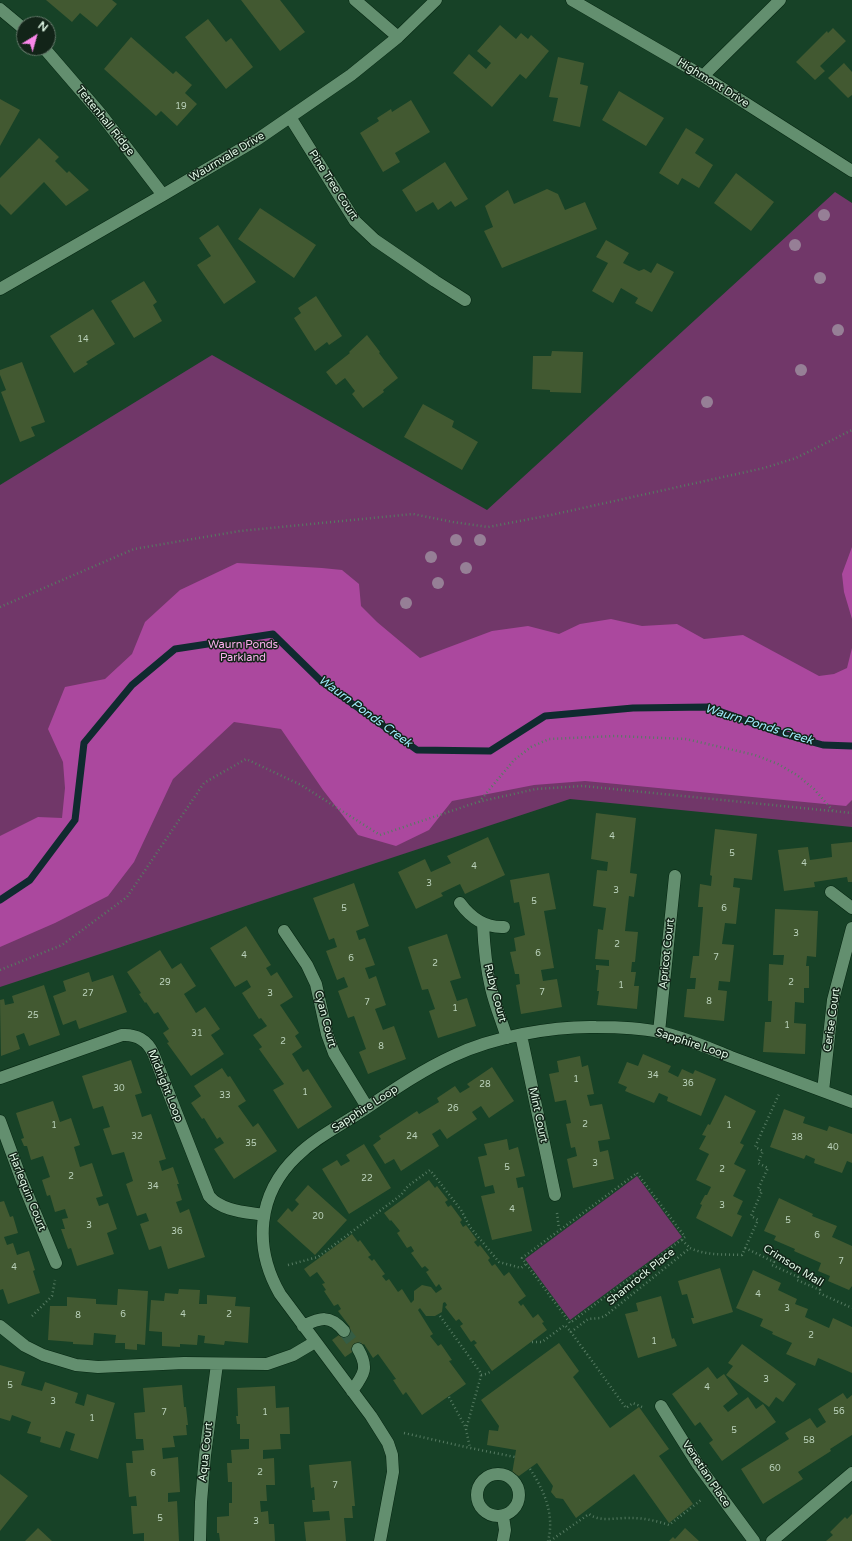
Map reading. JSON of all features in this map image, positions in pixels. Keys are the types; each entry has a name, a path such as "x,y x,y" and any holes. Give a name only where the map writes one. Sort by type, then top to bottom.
{"street":[{"path":"354,0 398,37"},
{"name":"Waurnvale Drive","path":"0,289 258,139 351,75 398,37 436,0"},
{"name":"Highmont Drive","path":"572,0 703,76 852,171"},
{"path":"703,76 780,0"},
{"path":"0,9 16,22"},
{"name":"Tettenhall Ridge","path":"51,56 100,113 163,195"},
{"name":"Pine Tree Court","path":"290,117 355,221 375,240 465,300"},
{"name":"Apricot Court","path":"659,1032 675,876"},
{"path":"831,892 852,908"},
{"path":"460,903 469,914 483,924 504,927"},
{"name":"Ruby Court","path":"483,924 484,947 490,983 507,1038"},
{"name":"Cerise Court","path":"823,1091 833,1000 852,928"},
{"name":"Cyan Court","path":"284,931 300,954 314,979 319,994 327,1034 334,1053 367,1108"},
{"name":"Sapphire Loop","path":"380,1541 393,1472 390,1449 380,1428 280,1294 271,1276 263,1241 264,1214 269,1196 275,1183 284,1170 298,1155 312,1143 445,1060 470,1049 507,1038 559,1029 595,1027 659,1032 693,1043 852,1102"},
{"name":"Midnight Loop","path":"0,1078 122,1035 138,1037 145,1041 153,1053 209,1196 216,1203 227,1208 264,1214"},
{"name":"Mint Court","path":"521,1036 555,1195"},
{"name":"Harlequin Court","path":"0,1121 22,1181 56,1263"},
{"path":"303,1326 320,1319 326,1319 336,1322 344,1331"},
{"path":"0,1326 31,1349 51,1358 76,1365 107,1368 167,1364 272,1363 293,1356 315,1342"},
{"path":"352,1391 361,1378 365,1368 358,1349"},
{"name":"Aqua Court","path":"200,1541 201,1496 217,1364"},
{"name":"Venetian Place","path":"661,1406 693,1458 754,1541"},
{"path":"772,1541 852,1473"},
{"path":"502,1516 505,1530 503,1541"}],"path":[{"path":"0,607 134,548 240,531 413,514 488,527 551,515 764,468 796,458 852,430"},
{"path":"478,802 514,760 531,746 549,739 615,736 686,740 755,755 778,764 797,775 814,789 834,812"},
{"path":"0,970 62,945 127,897 204,783 246,759 301,785 380,835 478,802 536,789 583,786 852,813"},
{"path":"745,1248 758,1220 751,1216 762,1192 758,1189 768,1168 758,1163 763,1151 755,1147 786,1078"},
{"path":"271,1276 291,1264 318,1256 401,1195 408,1186 430,1170 461,1210 470,1227 499,1262 521,1268 526,1264"},
{"path":"637,1173 685,1237 682,1240 570,1323 522,1258 637,1173"},
{"path":"682,1240 690,1248"},
{"name":"Shamrock Place","path":"571,1332 588,1319 605,1316 690,1248 708,1254 742,1255 745,1248"},
{"name":"Crimson Mall","path":"745,1248 774,1262 772,1265 798,1277 797,1280 820,1290 818,1293 852,1308"},
{"path":"32,1316 52,1296 56,1278 54,1264 56,1263"},
{"path":"440,1316 477,1366 481,1375 466,1429"},
{"path":"532,1342 542,1342 565,1325 626,1408 633,1403 653,1410 661,1406"},
{"path":"481,1375 492,1371"},
{"path":"449,1397 466,1429 470,1448"},
{"path":"380,1428 515,1457"},
{"path":"530,1469 540,1484 547,1503 550,1524 549,1541"},
{"path":"549,1541 589,1514 598,1518 632,1518 660,1522 669,1525 716,1489"}],"green space":[{"name":"Waurn Ponds Parkland","path":"835,192 852,203 852,827 570,799 0,987 0,485 212,355 487,510"},
{"path":"852,547 852,619 844,592 842,574"},
{"path":"237,563 342,570 359,584 361,606 377,622 420,658 492,631 528,626 559,634 580,624 611,619 642,626 677,624 704,639 743,635 819,676 834,674 847,668 852,648 852,800 846,806 585,781 534,785 452,801 429,830 396,846 358,835 323,790 281,729 234,722 173,779 134,862 108,896 55,923 0,947 0,836 38,817 62,818 65,788 63,762 48,729 65,687 105,679 132,654 145,622 180,590"},
{"path":"637,1176 682,1237 570,1320 525,1259"}],"building":[{"path":"46,0 112,0 117,4 97,27 80,13 72,22"},
{"path":"241,0 280,0 305,32 280,51"},
{"path":"208,19 226,42 231,38 253,67 226,89 185,37"},
{"path":"500,25 516,39 521,33 528,39 531,35 549,51 526,79 520,74 492,107 453,73 469,54 486,69 491,63 477,51"},
{"path":"833,28 846,41 820,66 825,71 815,80 796,62 827,31 828,33"},
{"path":"131,37 173,74 176,71 192,85 185,93 197,104 177,126 161,111 156,116 104,69"},
{"path":"558,57 584,63 580,84 588,86 580,127 553,121 558,98 549,97"},
{"path":"844,63 852,72 852,95 848,98 828,78"},
{"path":"619,91 664,118 646,146 602,120"},
{"path":"0,99 20,110 0,146"},
{"path":"411,100 430,132 395,153 400,162 383,172 360,133 379,121 377,118 391,109 392,112"},
{"path":"686,128 704,139 695,153 713,165 699,188 682,178 678,185 659,173"},
{"path":"39,138 59,157 55,161 67,173 69,171 89,190 66,206 44,182 11,215 0,204 0,178"},
{"path":"445,162 468,199 455,207 451,201 438,210 433,202 416,212 402,190"},
{"path":"736,173 774,202 751,231 714,203"},
{"path":"547,189 558,194 565,210 585,202 597,229 502,268 484,231 493,227 485,206 508,190 514,204"},
{"path":"260,208 316,245 294,278 238,239"},
{"path":"218,225 256,282 224,304 197,265 211,256 199,238"},
{"path":"606,240 629,253 623,263 639,271 644,269 651,273 657,263 674,272 652,312 635,303 638,298 621,288 613,303 592,291 608,263 596,257"},
{"path":"144,281 157,302 153,305 162,321 134,338 111,301"},
{"path":"316,296 342,336 329,345 327,342 315,351 294,318 301,313 298,308"},
{"path":"93,309 115,344 86,362 88,364 74,373 50,336"},
{"path":"367,335 398,378 383,390 384,392 363,408 352,394 355,391 345,378 336,385 326,372 350,353 349,352"},
{"path":"552,351 583,352 581,393 550,392 550,390 532,389 533,356 551,356"},
{"path":"22,362 45,422 31,427 35,436 20,442 1,392 6,390 0,375 0,370"},
{"path":"423,404 454,421 452,427 478,442 462,470 404,437"},
{"path":"596,813 636,818 630,873 637,874 634,897 629,896 625,931 638,932 635,962 632,962 631,972 636,972 634,986 639,986 637,1009 597,1005 599,970 596,970 596,965 609,966 609,960 595,959 598,929 603,930 606,908 593,906 597,870 607,871 608,862 591,859"},
{"path":"715,829 757,834 752,880 734,878 733,887 740,888 736,924 725,923 722,944 734,945 730,982 719,981 718,990 727,991 724,1021 684,1017 687,989 695,989 696,978 690,978 693,956 699,956 703,907 698,907 700,884 711,886 712,876 710,875"},
{"path":"488,837 505,875 465,894 460,884 441,893 443,896 416,909 398,872 425,859 431,872 451,863 447,856"},
{"path":"852,842 852,882 848,882 847,877 814,882 815,887 784,891 778,850 808,847 810,860 832,857 831,844"},
{"path":"549,873 556,909 544,911 554,968 541,970 543,981 557,979 562,1007 521,1014 516,985 520,984 519,974 515,974 510,952 516,951 514,938 525,935 519,902 514,903 510,880"},
{"path":"354,883 369,926 356,931 359,940 365,938 375,965 365,968 369,979 376,976 386,1005 375,1009 383,1030 394,1026 406,1059 368,1074 359,1052 366,1049 354,1016 348,1018 338,991 348,987 344,977 337,980 326,951 337,947 334,938 329,940 313,898"},
{"path":"775,909 818,911 816,957 807,956 806,966 809,966 809,988 804,988 804,1003 795,1002 794,1023 806,1024 805,1054 763,1052 765,1022 771,1022 772,1001 768,1001 769,964 783,965 784,955 773,955"},
{"path":"246,926 271,965 266,968 271,976 277,972 293,997 280,1005 299,1033 295,1036 302,1047 292,1054 303,1072 308,1069 332,1107 298,1129 273,1090 284,1084 259,1049 262,1047 253,1035 267,1026 261,1018 259,1019 242,993 251,987 247,980 235,987 210,948"},
{"path":"447,934 461,978 450,981 457,1001 467,998 476,1026 438,1038 429,1011 435,1009 428,989 422,990 408,947"},
{"path":"160,950 172,969 181,963 196,986 184,994 196,1013 205,1007 220,1029 211,1035 224,1054 191,1076 167,1043 169,1042 163,1033 169,1029 158,1012 154,1014 146,1002 145,1003 139,994 141,993 127,972"},
{"path":"89,972 92,982 113,975 127,1012 79,1029 76,1020 63,1025 53,996 66,991 63,981"},
{"path":"44,985 60,1035 29,1046 24,1033 16,1036 20,1049 1,1056 0,1000 4,999 5,1005 14,1003 12,996"},
{"path":"643,1054 671,1066 668,1072 678,1077 682,1069 693,1074 695,1070 716,1079 701,1116 667,1101 668,1097 659,1093 654,1103 625,1091 627,1087 618,1083 627,1062 638,1066"},
{"path":"580,1056 582,1067 588,1065 594,1094 587,1095 590,1106 602,1104 610,1139 598,1141 600,1152 608,1150 614,1179 573,1188 567,1159 577,1156 575,1147 571,1148 566,1124 571,1123 566,1100 555,1102 549,1074 559,1072 557,1061"},
{"path":"131,1060 142,1093 135,1095 142,1117 151,1114 166,1159 159,1161 162,1171 173,1167 179,1184 177,1184 182,1200 176,1202 180,1213 189,1209 205,1257 168,1269 161,1246 149,1250 140,1224 149,1221 146,1213 137,1216 126,1184 133,1181 124,1152 112,1155 103,1129 110,1127 103,1106 93,1109 82,1076"},
{"path":"492,1067 514,1101 489,1118 481,1106 472,1112 477,1119 447,1139 440,1129 432,1134 439,1146 401,1171 394,1159 385,1164 373,1145 381,1139 379,1136 417,1111 419,1114 439,1102 437,1098 455,1086 460,1093 470,1087 467,1084"},
{"path":"222,1068 228,1077 230,1076 246,1101 238,1106 253,1127 258,1123 277,1151 234,1179 214,1149 224,1143 220,1137 217,1139 204,1118 202,1119 191,1103 201,1096 194,1086"},
{"path":"725,1095 756,1111 740,1143 744,1145 734,1164 746,1170 733,1196 743,1201 737,1214 742,1216 732,1237 696,1218 702,1205 700,1204 711,1187 696,1180 709,1154 699,1149 706,1136 702,1135 708,1124 710,1125"},
{"path":"53,1101 60,1122 71,1118 80,1145 74,1147 80,1167 92,1163 103,1196 96,1198 99,1206 108,1203 117,1229 107,1233 114,1254 77,1266 71,1248 68,1249 61,1229 65,1229 62,1219 68,1218 65,1209 55,1212 50,1195 47,1196 42,1180 50,1177 43,1156 31,1160 27,1146 24,1146 21,1139 24,1138 16,1113"},
{"path":"784,1109 805,1117 803,1123 827,1131 829,1126 852,1134 852,1163 847,1161 842,1173 814,1163 815,1159 806,1155 804,1159 770,1147"},
{"path":"507,1139 509,1150 518,1147 525,1176 516,1178 518,1188 523,1187 532,1231 492,1240 481,1196 495,1193 493,1185 485,1187 478,1157 487,1155 484,1144"},
{"path":"364,1144 391,1188 349,1214 322,1169 337,1160 341,1166 350,1161 346,1155"},
{"path":"429,1180 435,1188 437,1186 448,1200 445,1202 448,1207 451,1205 462,1220 460,1222 463,1227 466,1225 477,1240 474,1242 478,1247 480,1245 490,1258 488,1260 492,1266 495,1264 504,1276 509,1272 526,1296 518,1302 521,1306 523,1304 533,1318 538,1314 544,1322 542,1323 547,1330 492,1371 474,1345 477,1343 474,1340 471,1342 460,1326 463,1324 459,1319 456,1321 445,1307 447,1305 445,1302 443,1303 442,1312 435,1316 426,1316 420,1308 418,1310 433,1334 430,1336 438,1346 441,1344 452,1360 449,1361 466,1384 422,1415 406,1392 403,1395 393,1380 396,1379 378,1354 373,1358 364,1344 345,1357 332,1340 350,1327 338,1311 341,1309 338,1304 334,1306 324,1291 326,1290 322,1284 325,1283 317,1272 310,1277 304,1269 352,1234 358,1242 360,1240 371,1255 368,1257 372,1261 374,1259 385,1274 382,1276 386,1281 389,1279 398,1292 402,1289 411,1303 414,1300 414,1291 422,1285 431,1287 436,1293 442,1289 439,1284 436,1287 426,1272 429,1270 425,1266 422,1268 411,1253 414,1251 411,1246 407,1248 397,1233 400,1231 384,1213"},
{"path":"308,1185 347,1220 315,1255 277,1221 288,1208 292,1212 299,1204 295,1200"},
{"path":"779,1198 813,1214 812,1216 837,1226 832,1237 852,1246 852,1286 849,1290 828,1281 830,1276 818,1271 821,1263 774,1240 776,1236 764,1231"},
{"path":"4,1201 10,1217 13,1216 18,1233 4,1237 7,1245 13,1243 17,1255 29,1251 40,1293 8,1304 3,1289 0,1290 0,1202"},
{"path":"720,1268 733,1312 693,1324 691,1318 694,1318 687,1294 682,1295 678,1281"},
{"path":"753,1270 781,1283 778,1290 797,1299 795,1304 808,1309 805,1317 829,1328 833,1318 852,1327 852,1373 818,1358 815,1366 786,1354 792,1343 772,1334 773,1332 760,1326 763,1319 736,1308"},
{"path":"118,1289 148,1291 145,1345 137,1344 137,1350 125,1349 125,1343 115,1343 116,1335 94,1333 93,1345 73,1344 73,1342 48,1340 50,1306 67,1306 67,1297 96,1299 96,1304 117,1305"},
{"path":"179,1289 200,1290 199,1304 207,1304 207,1295 236,1297 235,1306 250,1307 248,1343 225,1341 224,1345 204,1343 205,1336 198,1335 197,1345 180,1344 180,1347 162,1346 162,1332 149,1331 151,1300 164,1301 165,1293 178,1294"},
{"path":"661,1296 672,1339 674,1338 677,1346 638,1358 625,1314 638,1311 636,1303"},
{"path":"559,1343 579,1371 573,1377 610,1428 639,1407 669,1449 659,1456 693,1504 669,1523 634,1474 576,1518 563,1499 556,1498 551,1492 553,1486 537,1463 519,1476 512,1474 516,1450 487,1445 489,1430 498,1431 499,1426 481,1400"},
{"path":"742,1344 796,1384 783,1402 776,1397 769,1407 726,1375 733,1366 728,1363"},
{"path":"0,1365 25,1372 21,1385 42,1391 45,1382 78,1393 75,1403 84,1406 87,1394 115,1403 98,1459 70,1450 75,1434 66,1431 60,1448 40,1442 41,1437 27,1433 31,1422 12,1415 10,1421 0,1418"},
{"path":"708,1367 717,1379 724,1374 738,1394 723,1406 728,1412 748,1397 756,1409 763,1404 776,1422 722,1461 709,1443 713,1440 700,1422 695,1426 672,1394"},
{"path":"182,1385 184,1407 186,1407 188,1425 186,1425 187,1435 173,1436 175,1447 162,1448 163,1459 178,1457 180,1492 168,1493 168,1502 177,1501 179,1541 144,1541 144,1533 133,1534 131,1506 137,1506 136,1496 129,1497 126,1463 133,1463 132,1451 144,1450 143,1439 136,1439 134,1413 145,1412 143,1388"},
{"path":"275,1386 276,1408 289,1407 290,1434 280,1434 281,1449 263,1450 263,1459 274,1458 275,1485 266,1485 267,1501 260,1501 261,1512 268,1511 269,1524 274,1524 275,1541 220,1541 219,1533 217,1533 217,1517 229,1516 229,1503 232,1503 232,1482 228,1482 227,1463 232,1463 231,1450 249,1449 249,1439 240,1439 240,1424 237,1424 237,1388"},
{"path":"843,1393 847,1399 852,1395 852,1435 830,1449 831,1451 798,1472 803,1479 763,1504 741,1469 789,1439 785,1433 810,1418 817,1428 826,1422 818,1409"},
{"path":"351,1461 355,1506 352,1506 353,1518 344,1518 346,1541 306,1541 304,1522 330,1520 329,1511 313,1512 312,1500 315,1500 314,1487 311,1488 309,1465"},
{"path":"0,1474 28,1496 0,1531"},
{"path":"852,1514 852,1541 826,1541 833,1535 830,1532 845,1517 847,1519"},
{"path":"38,1528 52,1541 25,1541"},
{"path":"685,1528 699,1541 669,1541 673,1537 675,1539"}],"waterway":[{"name":"Waurn Ponds Creek","path":"0,900 30,880 75,820 84,743 132,685 175,649 273,634 322,682 417,750 490,751 545,716 633,708 708,707 780,733 823,745 852,746"}],"tunnel":[{"path":"344,1331 358,1349"}]}
